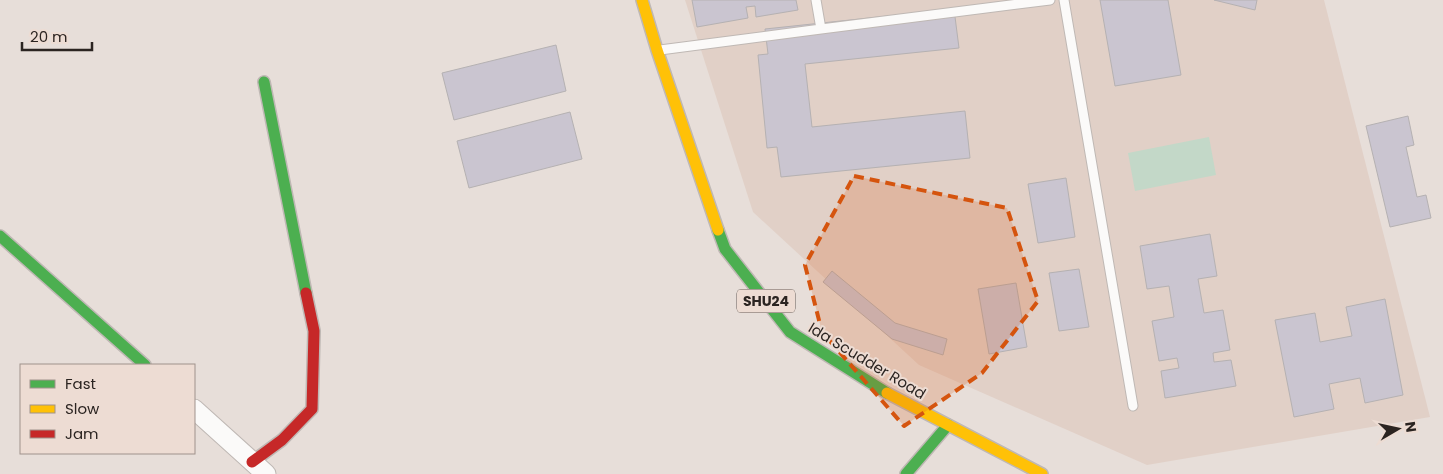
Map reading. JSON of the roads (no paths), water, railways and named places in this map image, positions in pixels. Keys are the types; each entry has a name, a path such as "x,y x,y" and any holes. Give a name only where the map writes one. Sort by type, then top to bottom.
{"street":[{"name":"Ida Scudder Road","path":"642,0 657,50 725,249 790,332 885,392 1042,474"},
{"path":"252,462 282,440 312,409 314,331 264,82"},
{"path":"0,236 143,364"},
{"path":"195,410 266,474"},
{"path":"906,474 948,425"}],"lane":[{"path":"816,0 821,29"},
{"path":"657,50 1050,0"},
{"path":"1064,0 1133,406"}]}
